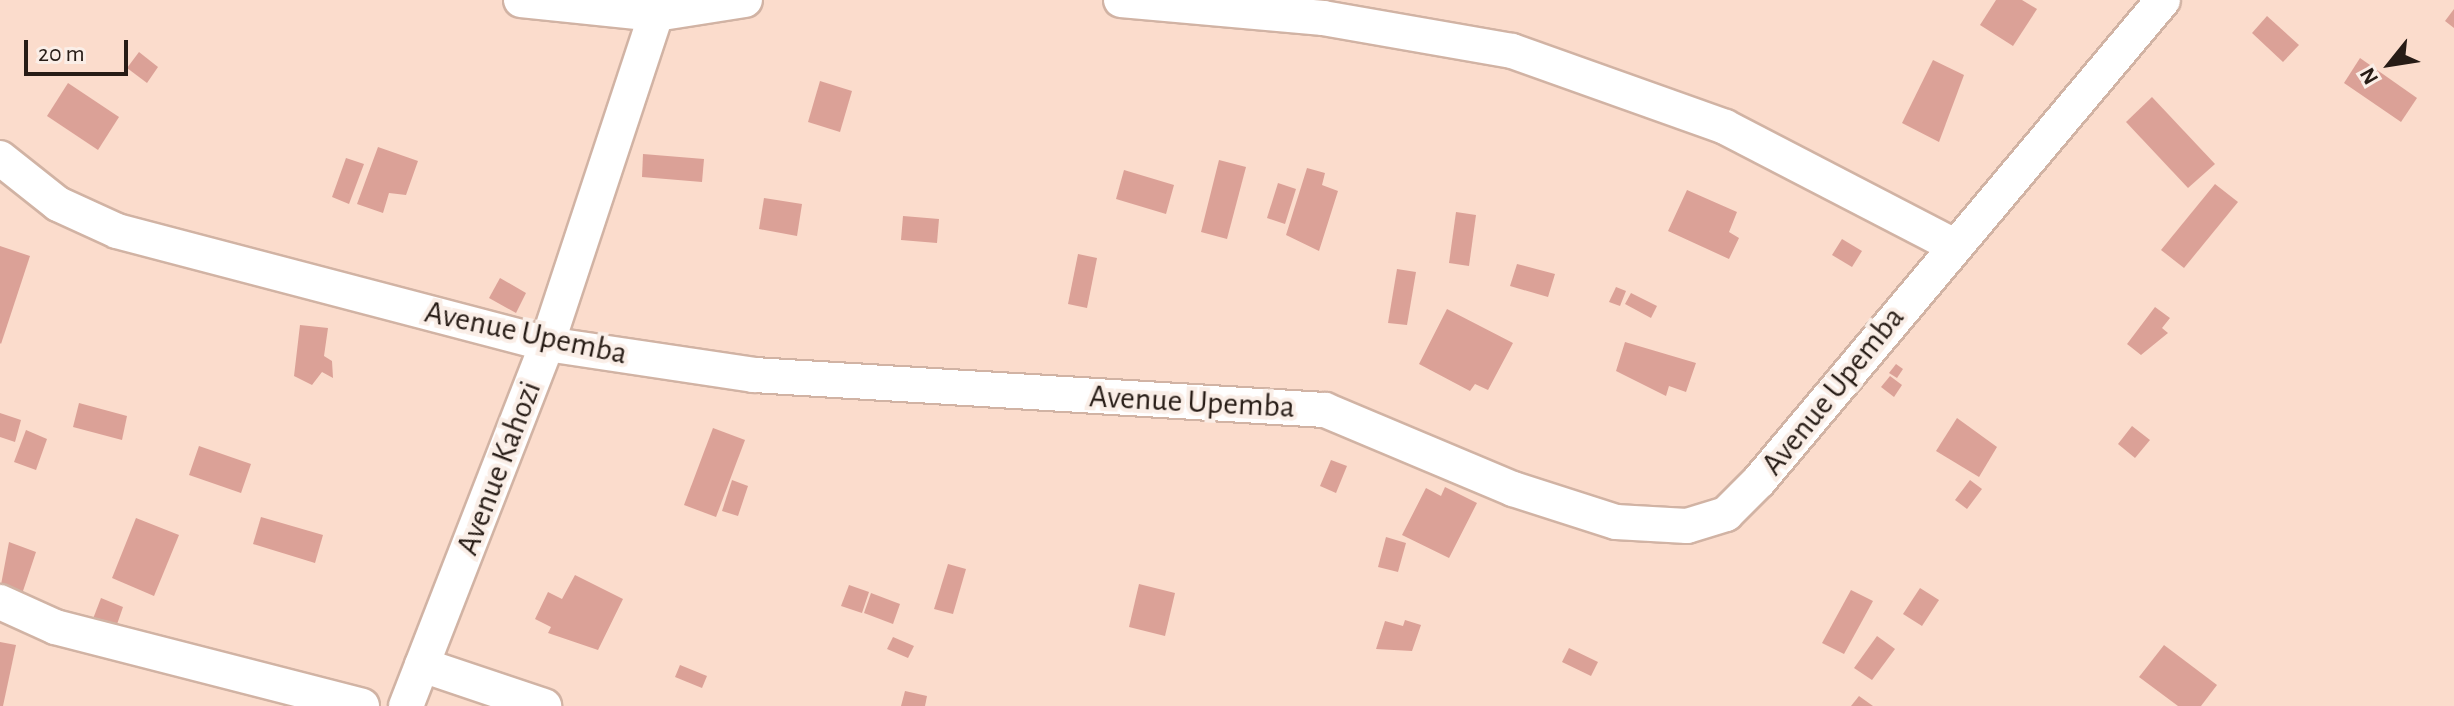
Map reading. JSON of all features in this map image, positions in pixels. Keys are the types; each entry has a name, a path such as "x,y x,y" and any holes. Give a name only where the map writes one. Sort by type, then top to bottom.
{"street":[{"path":"521,0 658,7 745,0"},
{"path":"1121,0 1323,18 1512,51 1725,127 1955,246"},
{"name":"Avenue Upemba","path":"0,158 58,204 117,231 547,344 754,375 1325,410 1513,489 1616,522 1687,526 1726,514 1759,481 2163,0"},
{"name":"Avenue Kahozi","path":"406,706 547,344 658,7"},
{"path":"0,602 55,627 362,706"},
{"path":"422,665 544,706"}],"building":[{"path":"1996,0 2022,0 2037,9 2013,46 1980,25"},
{"path":"2454,9 2454,28 2445,21"},
{"path":"2267,16 2299,45 2283,62 2252,33"},
{"path":"139,52 158,67 147,83 127,68"},
{"path":"2360,58 2417,98 2401,122 2344,83"},
{"path":"1933,60 1964,75 1939,142 1902,123"},
{"path":"820,81 852,91 840,132 808,122"},
{"path":"68,83 119,117 98,150 47,116"},
{"path":"2152,97 2215,164 2188,188 2126,122"},
{"path":"378,147 418,161 406,195 389,193 383,213 357,204"},
{"path":"643,154 704,159 702,182 642,177"},
{"path":"346,158 364,164 349,204 332,197"},
{"path":"1219,160 1246,167 1227,239 1201,232"},
{"path":"1307,168 1325,173 1322,185 1338,191 1319,251 1286,235"},
{"path":"1124,170 1174,185 1166,214 1116,199"},
{"path":"1278,183 1296,189 1285,224 1267,218"},
{"path":"2215,184 2238,202 2184,268 2161,250"},
{"path":"1687,190 1737,212 1729,232 1739,238 1729,259 1668,231"},
{"path":"764,198 802,204 797,236 759,229"},
{"path":"1456,212 1476,215 1469,266 1449,263"},
{"path":"903,216 939,219 937,243 901,240"},
{"path":"1842,239 1862,251 1852,267 1832,255"},
{"path":"0,246 30,256 1,344 0,343"},
{"path":"1078,254 1097,258 1087,308 1068,304"},
{"path":"1517,264 1555,274 1548,297 1510,286"},
{"path":"1397,269 1416,272 1407,325 1388,323"},
{"path":"500,278 526,293 516,313 489,298"},
{"path":"1616,287 1626,291 1620,306 1609,302"},
{"path":"1631,293 1657,306 1651,318 1625,304"},
{"path":"2155,307 2170,318 2162,328 2168,333 2141,355 2127,344"},
{"path":"1447,309 1513,343 1488,390 1475,384 1470,391 1419,364"},
{"path":"300,325 328,328 324,356 332,361 333,378 322,372 312,385 294,376"},
{"path":"1625,342 1696,363 1686,392 1669,386 1666,396 1616,371"},
{"path":"1896,364 1903,369 1897,378 1889,373"},
{"path":"1890,376 1902,385 1894,397 1881,387"},
{"path":"79,403 127,416 122,440 73,427"},
{"path":"0,413 21,420 15,442 0,437"},
{"path":"1957,418 1997,447 1979,477 1936,451"},
{"path":"2132,426 2150,440 2135,458 2118,444"},
{"path":"713,428 745,440 716,517 684,505"},
{"path":"26,430 47,439 36,470 14,462"},
{"path":"199,446 251,464 241,493 189,475"},
{"path":"1331,460 1347,466 1336,493 1320,486"},
{"path":"732,480 748,486 738,516 722,511"},
{"path":"1970,480 1982,489 1967,509 1955,500"},
{"path":"1445,487 1477,503 1449,558 1402,535 1426,488 1441,496"},
{"path":"261,517 323,535 315,563 253,544"},
{"path":"136,518 179,535 154,596 112,578"},
{"path":"1386,537 1406,543 1398,572 1378,567"},
{"path":"9,542 36,552 21,597 0,590"},
{"path":"948,564 966,569 953,614 934,609"},
{"path":"575,575 623,599 598,650 548,633 551,627 535,619 548,592 562,599"},
{"path":"1139,584 1175,593 1165,636 1129,627"},
{"path":"849,585 869,592 862,613 841,606"},
{"path":"1920,588 1939,600 1922,626 1903,614"},
{"path":"1851,590 1873,601 1844,654 1822,643"},
{"path":"871,593 900,604 893,624 864,613"},
{"path":"101,598 123,607 114,633 91,624"},
{"path":"1405,620 1421,625 1412,651 1376,649 1385,621 1403,626"},
{"path":"1877,636 1895,649 1872,680 1854,668"},
{"path":"893,637 914,646 908,658 887,649"},
{"path":"0,642 16,645 3,706 0,706"},
{"path":"2164,645 2217,685 2201,706 2178,706 2139,677"},
{"path":"1569,648 1598,662 1591,676 1562,662"},
{"path":"680,665 707,676 702,688 675,677"},
{"path":"905,691 927,696 925,706 901,706"},
{"path":"1859,696 1873,706 1851,706"}]}
